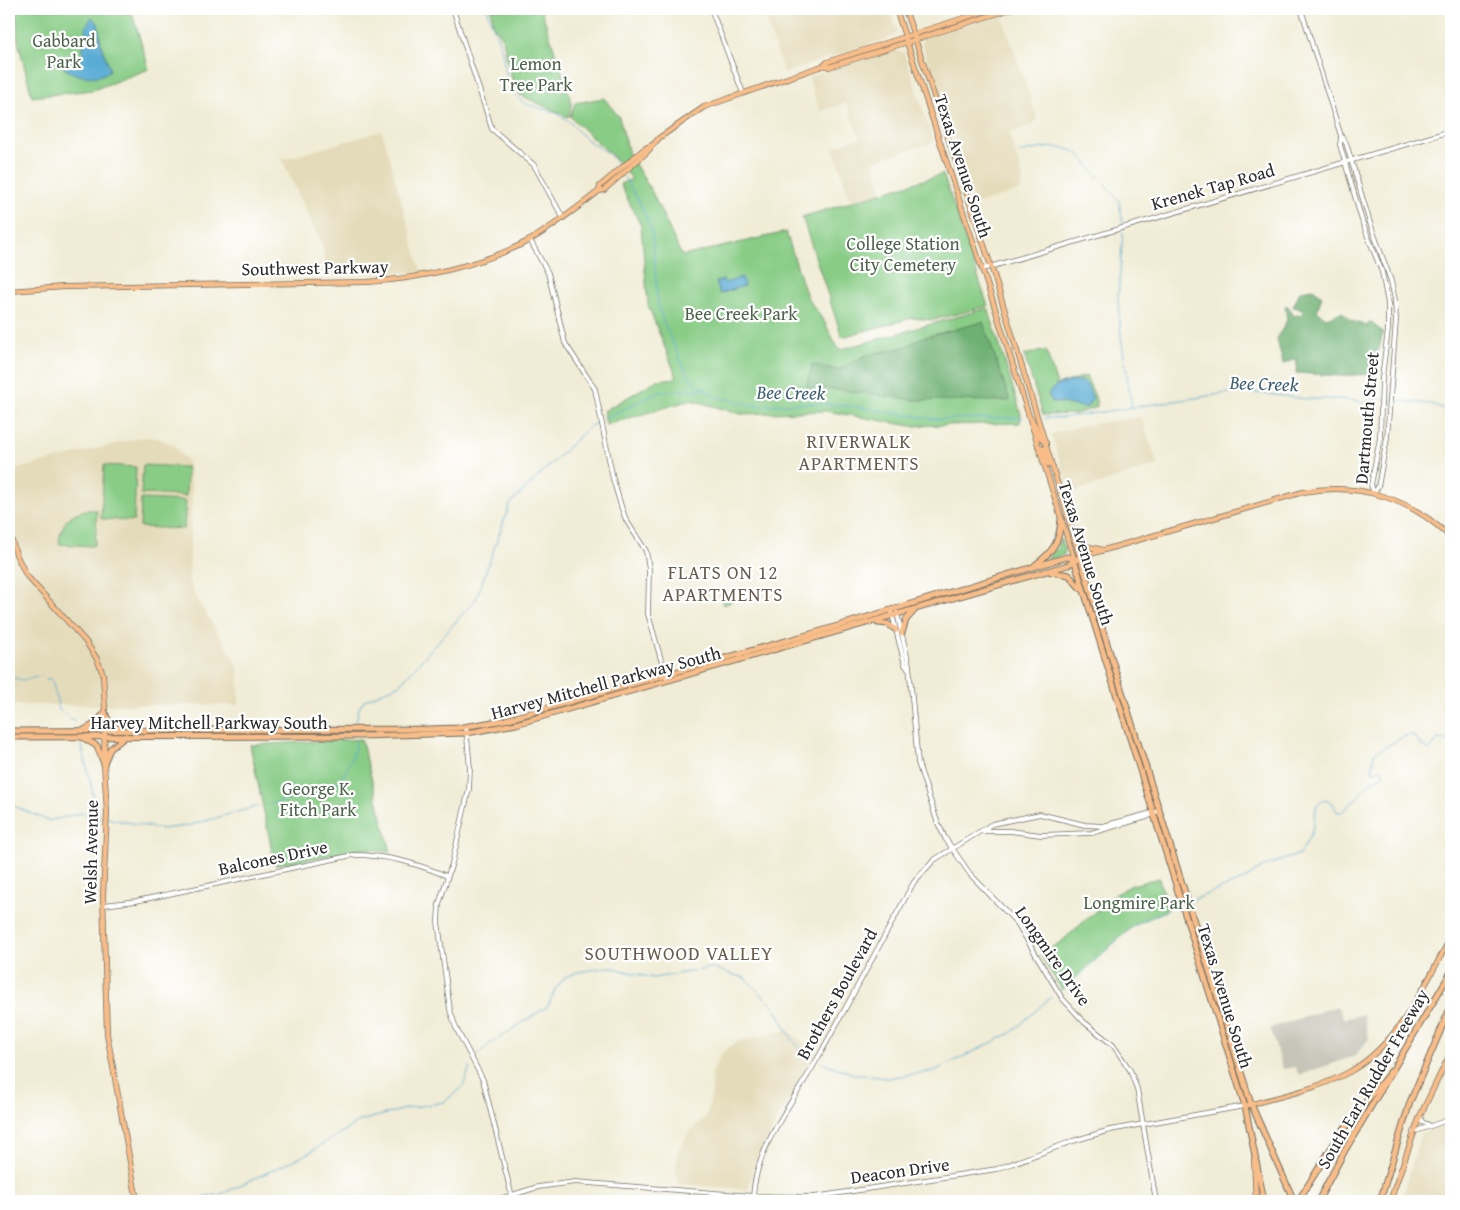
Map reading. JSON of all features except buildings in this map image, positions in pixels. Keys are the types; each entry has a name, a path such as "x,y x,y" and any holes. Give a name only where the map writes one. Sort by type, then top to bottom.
{"highway":[{"path":"1032,567 1056,546 1060,533 1060,518"},
{"name":"Harvey Mitchell Parkway South","path":"124,733 240,736 369,736 467,733 516,724 894,613 1032,567 1066,557 1074,559"},
{"name":"Harvey Mitchell Parkway South","path":"9,731 105,734 428,729 466,726 521,716 666,679 867,624 894,613 919,608 1069,564 1074,559 1080,557"},
{"name":"Texas Avenue South","path":"1080,557 1198,960 1225,1046 1248,1105"},
{"name":"Texas Avenue South","path":"1074,559 1207,965 1248,1105"},
{"path":"1043,572 1058,572 1069,576 1085,596"},
{"path":"902,633 908,616 919,608"},
{"path":"867,624 885,623 896,630"},
{"path":"105,713 112,726 124,733 110,749 104,764 97,746 81,734 105,713"},
{"path":"240,736 247,731"},
{"name":"Harvey Mitchell Parkway South","path":"9,737 81,734"},
{"path":"1198,960 1207,965"},
{"name":"South Earl Rudder Freeway","path":"1318,1201 1344,1152 1451,972"},
{"path":"1380,1201 1394,1148 1410,1102 1451,1007"},
{"path":"1225,1046 1235,1056"},
{"path":"1298,1201 1340,1134 1405,1052"},
{"path":"1248,1105 1254,1158 1264,1201"},
{"path":"1248,1105 1294,1201"}],"main road":[{"name":"Texas Avenue South","path":"896,9 983,269 1074,559"},
{"name":"Texas Avenue South","path":"905,9 991,267 1080,557"},
{"name":"Southwest Parkway","path":"914,36 992,9"},
{"name":"Southwest Parkway","path":"9,291 64,287 408,280 428,276 530,240 599,191 604,190 648,152 653,144 698,110 825,66 829,67 906,38 1011,9"},
{"path":"967,22 976,14"},
{"path":"935,127 943,125"},
{"path":"1028,416 1034,420 1040,438 1046,442"},
{"path":"1038,446 1043,449 1047,463 1054,468"},
{"name":"Harvey Mitchell Parkway South","path":"1080,557 1303,492 1341,489 1374,494 1396,500 1420,513 1451,538"},
{"name":"Welsh Avenue","path":"9,531 16,554 26,575 94,655 103,676 105,713 104,764 107,812 104,905 106,1034 137,1201"},
{"path":"1072,532 1085,546 1105,550"},
{"path":"1248,1105 1321,1085 1350,1071 1376,1052 1406,1017 1451,937"},
{"path":"1390,1201 1413,1132 1451,1052"},
{"path":"1254,1158 1256,1201"}],"street":[{"path":"452,9 492,129 534,165 563,218"},
{"path":"711,9 743,93"},
{"name":"Dartmouth Street","path":"1301,9 1341,136 1346,143 1352,161 1370,223 1392,281 1396,320 1388,420 1385,452 1378,486 1374,494"},
{"name":"Krenek Tap Road","path":"983,269 1451,131"},
{"name":"Dartmouth Street","path":"1341,136 1340,145 1363,224 1385,285 1388,330 1382,377 1379,450 1371,485 1374,494"},
{"path":"530,240 548,273 565,343 595,389 621,506 626,520 642,543 648,561 648,614 666,679"},
{"name":"Longmire Drive","path":"894,613 896,630 908,669"},
{"name":"Longmire Drive","path":"894,613 902,633 908,669 914,743 919,768 937,821 952,849 970,874 1017,923 1062,998 1084,1022 1112,1045 1122,1057 1135,1084 1156,1201"},
{"path":"466,726 470,768 469,789 438,914 448,1001 456,1028 483,1080 513,1201"},
{"name":"Brothers Boulevard","path":"981,831 1005,830 1041,835 1090,833 1148,817 1156,812"},
{"name":"Brothers Boulevard","path":"753,1196 757,1169 767,1145 818,1058 914,882 927,865 992,824 1035,814 1050,815 1095,826 1156,812"},
{"name":"Balcones Drive","path":"104,905 136,901 353,855 378,855 395,858 447,876"},
{"name":"Deacon Drive","path":"493,1201 552,1184 575,1182 753,1196 814,1197 997,1170 1073,1141 1110,1130 1248,1105"},
{"path":"1420,1116 1422,1122 1429,1125"},
{"path":"1413,1132 1451,1119"}],"shaded area":[{"path":"762,9 890,9 897,31 895,36 784,73"},
{"path":"1001,13 1037,118 1033,125 1009,133 1023,179 1021,190 975,205 922,44 923,38"},
{"path":"891,50 904,53 934,142 873,161 883,193 851,202 833,147 860,138 846,103 820,111 808,77"},
{"path":"382,131 421,272 327,275 323,247 282,160"},
{"path":"1141,417 1158,465 1070,493 1051,434 1086,425"},
{"path":"143,437 158,438 174,445 188,462 192,490 189,581 197,599 236,662 239,674 239,705 9,705 9,471"},
{"path":"1337,1006 1344,1019 1363,1014 1369,1039 1355,1056 1299,1075 1295,1067 1283,1069 1270,1028"},
{"path":"787,1030 816,1052 757,1158 748,1190 678,1184 676,1170 678,1150 691,1130 706,1116 712,1094 712,1072 723,1052 739,1041"},
{"path":"1451,1124 1451,1201 1401,1201 1421,1133"}],"green space":[{"name":"Gabbard Park","path":"16,9 131,9 149,69 93,90 32,97 18,41"},
{"name":"Lemon Tree Park","path":"491,9 541,9 572,103 568,117 520,95 513,84 503,39 493,25"},
{"name":"Bee Creek Park","path":"604,98 619,117 629,154 652,192 682,256 786,232 807,297 825,323 839,350 988,308 1021,414 1020,423 911,426 826,411 741,414 691,400 606,425 604,411 657,380 677,378 648,305 641,226 620,184 632,179 618,162 570,116 575,103"},
{"name":"College Station City Cemetery","path":"943,174 988,306 933,320 912,318 842,337 802,217"},
{"path":"1313,289 1322,296 1317,311 1326,318 1342,312 1352,321 1367,326 1370,322 1383,332 1373,374 1340,376 1296,373 1297,359 1283,364 1277,339 1287,320 1285,306 1288,306 1294,316 1302,314 1303,309 1293,307 1300,291"},
{"path":"983,322 1010,401 914,400 841,390 806,388 812,364 839,370 866,355 904,347 921,338"},
{"path":"1046,350 1057,385 1086,376 1095,396 1097,407 1075,414 1043,415 1024,355"},
{"path":"104,465 136,467 134,521 101,519"},
{"path":"143,465 187,467 186,496 141,494"},
{"path":"141,499 186,501 184,529 140,527"},
{"path":"86,510 97,510 95,544 92,546 59,544 61,532 66,521 74,514"},
{"path":"1060,539 1065,550 1064,555 1046,560 1057,548"},
{"path":"727,590 731,602 723,605 720,592"},
{"name":"George K. Fitch Park","path":"361,739 391,852 365,849 275,865 250,745"},
{"name":"Longmire Park","path":"1159,878 1167,910 1133,926 1062,990 1040,955 1062,941 1115,894 1132,885"}],"water":[{"path":"92,17 98,23 101,44 110,70 93,77 75,74 64,68 66,63 82,60 86,26"},
{"path":"742,277 744,286 720,294 716,282 723,280 725,283"},
{"path":"1082,381 1087,385 1093,398 1087,407 1053,403 1048,394 1059,385"}],"waterway":[{"name":"Bee Creek","path":"487,9 499,41 507,79 514,93 523,102 562,116 589,141 611,156 618,167"},
{"path":"1019,153 1053,147 1070,150 1084,159 1092,171 1099,177"},
{"name":"Bee Creek","path":"624,177 642,207 652,233 658,305 663,321 685,370 695,383 717,397 757,406 806,403 852,406 933,419 1023,418"},
{"path":"1104,183 1119,201 1123,225"},
{"path":"1123,232 1118,299 1121,336 1132,408"},
{"path":"603,419 660,392 703,389"},
{"name":"Bee Creek","path":"1045,418 1062,418 1241,391 1307,399 1341,399 1363,402 1379,399"},
{"name":"Bee Creek","path":"1383,399 1431,404 1451,411"},
{"path":"356,723 359,708 365,700 400,684 476,599 510,504 590,426 600,421"},
{"path":"9,677 23,680 42,676 45,679 52,679 59,710 75,721"},
{"path":"1192,900 1243,880 1265,866 1300,854 1312,832 1317,804 1324,800 1333,803 1337,812 1342,812 1369,783 1384,774 1381,768 1375,772 1372,771 1374,753 1405,736 1413,735 1422,746 1430,750 1438,739 1451,741"},
{"path":"267,804 314,793 337,783 350,764 356,741"},
{"path":"81,743 98,815"},
{"path":"9,806 14,806 49,821 82,813 161,829 187,826 259,806"},
{"path":"1062,990 1133,926 1167,910"},
{"path":"478,1055 488,1045 548,1006 555,990 565,977 578,972 609,967 653,978 711,968 745,978 776,1009 798,1047 814,1057"},
{"path":"821,1062 854,1074 887,1078 934,1071 1011,1033 1051,997"},
{"path":"177,1201 221,1194 305,1155 360,1121 409,1108 444,1102 463,1087 470,1067"}],"district":[{"name":"RIVERWALK APARTMENTS","path":"859,452"},
{"name":"FLATS ON 12 APARTMENTS","path":"723,583"},
{"name":"SOUTHWOOD VALLEY","path":"679,953"}]}
